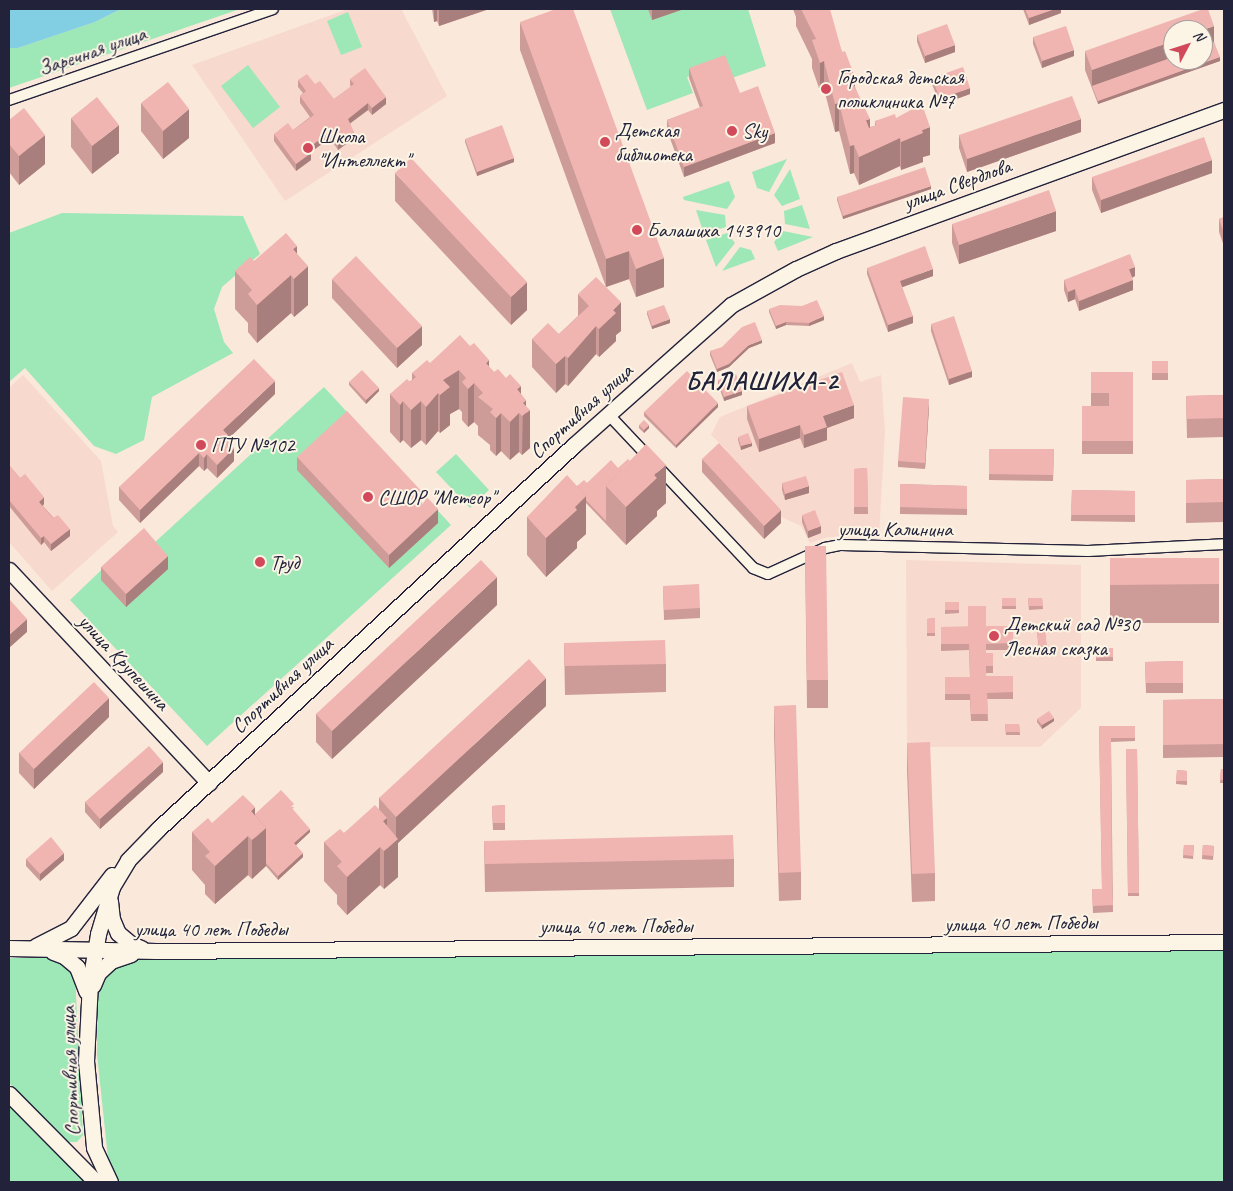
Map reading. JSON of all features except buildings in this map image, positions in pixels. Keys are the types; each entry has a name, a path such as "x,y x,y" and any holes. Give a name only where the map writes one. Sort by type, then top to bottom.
{"street":[{"name":"Заречная улица","path":"9,100 273,9"},
{"name":"улица Свердлова","path":"714,318 750,293 836,251 1224,110"},
{"name":"Спортивная улица","path":"110,1182 94,1146 86,1061 88,998 95,950 112,887 128,860 208,782 714,318"},
{"name":"улица Калинина","path":"608,414 753,568 768,574 825,548 841,545 1088,551 1224,544"},
{"name":"улица Крупешина","path":"9,570 208,782"},
{"path":"15,948 47,942 71,928 105,883 128,860"},
{"path":"112,887 110,912 118,933 131,944 156,951"},
{"name":"улица 40 лет Победы","path":"15,948 156,951 1224,942"},
{"path":"15,948 57,953 70,960 81,974 88,998"},
{"path":"88,998 98,973 111,961 156,951"},
{"path":"9,1094 96,1182"},
{"path":"66,1152 80,1158 86,1156 94,1146"}],"shaded area":[{"name":"Школа \"Интеллект\"","path":"348,9 401,9 447,96 285,201 192,65"},
{"path":"852,363 860,382 881,375 885,431 879,535 828,537 810,543 801,526 777,515 721,455 727,450 711,435 720,417"},
{"path":"23,375 101,461 113,526 118,532 52,591 9,542 9,388"},
{"name":"Детский сад №30 Лесная сказка","path":"906,560 1081,565 1081,708 1040,747 907,747"}],"green space":[{"path":"121,9 240,9 9,88 9,48 18,48 95,22"},
{"path":"610,9 748,9 766,66 732,78 726,63 687,77 693,93 647,110"},
{"path":"348,12 362,47 341,55 327,21"},
{"path":"248,65 280,107 253,128 221,86"},
{"path":"787,159 769,192 757,188 752,172"},
{"path":"790,169 800,199 782,206 774,195"},
{"path":"729,181 735,197 727,209 684,200 683,197"},
{"path":"802,205 810,229 785,224 784,211"},
{"path":"696,210 725,215 726,227 704,234"},
{"path":"62,213 243,216 260,254 222,287 214,309 224,342 233,353 152,397 144,440 116,454 94,446 25,368 9,382 9,233"},
{"path":"783,231 813,237 778,251 774,242"},
{"path":"727,233 735,243 716,267 706,240"},
{"path":"740,247 751,250 755,259 722,271"},
{"name":"Труд","path":"324,387 451,525 207,746 70,600 141,532 153,544"},
{"path":"456,454 489,490 470,508 436,472"},
{"path":"1224,947 1224,1182 116,1182 108,1158 97,1054 98,987 102,977 115,966 133,960"},
{"path":"9,958 54,958 61,960 75,975 83,1135 77,1142 68,1142 9,1083"},
{"path":"9,1104 56,1153 85,1182 9,1182"}],"water":[{"path":"9,9 121,9 95,22 18,48 9,48"}],"place":[{"name":"Городская детская поликлиника №7","path":"826,89"},
{"name":"Sky","path":"732,131"},
{"name":"Детская библиотека","path":"605,142"},
{"name":"Школа \"Интеллект\"","path":"308,148"},
{"name":"Балашиха 143910","path":"637,230"},
{"name":"ПТУ №102","path":"201,445"},
{"name":"СШОР \"Метеор\"","path":"368,497"},
{"name":"Труд","path":"260,562"},
{"name":"Детский сад №30 Лесная сказка","path":"994,636"}],"district":[{"name":"БАЛАШИХА-2","path":"762,381"}]}
